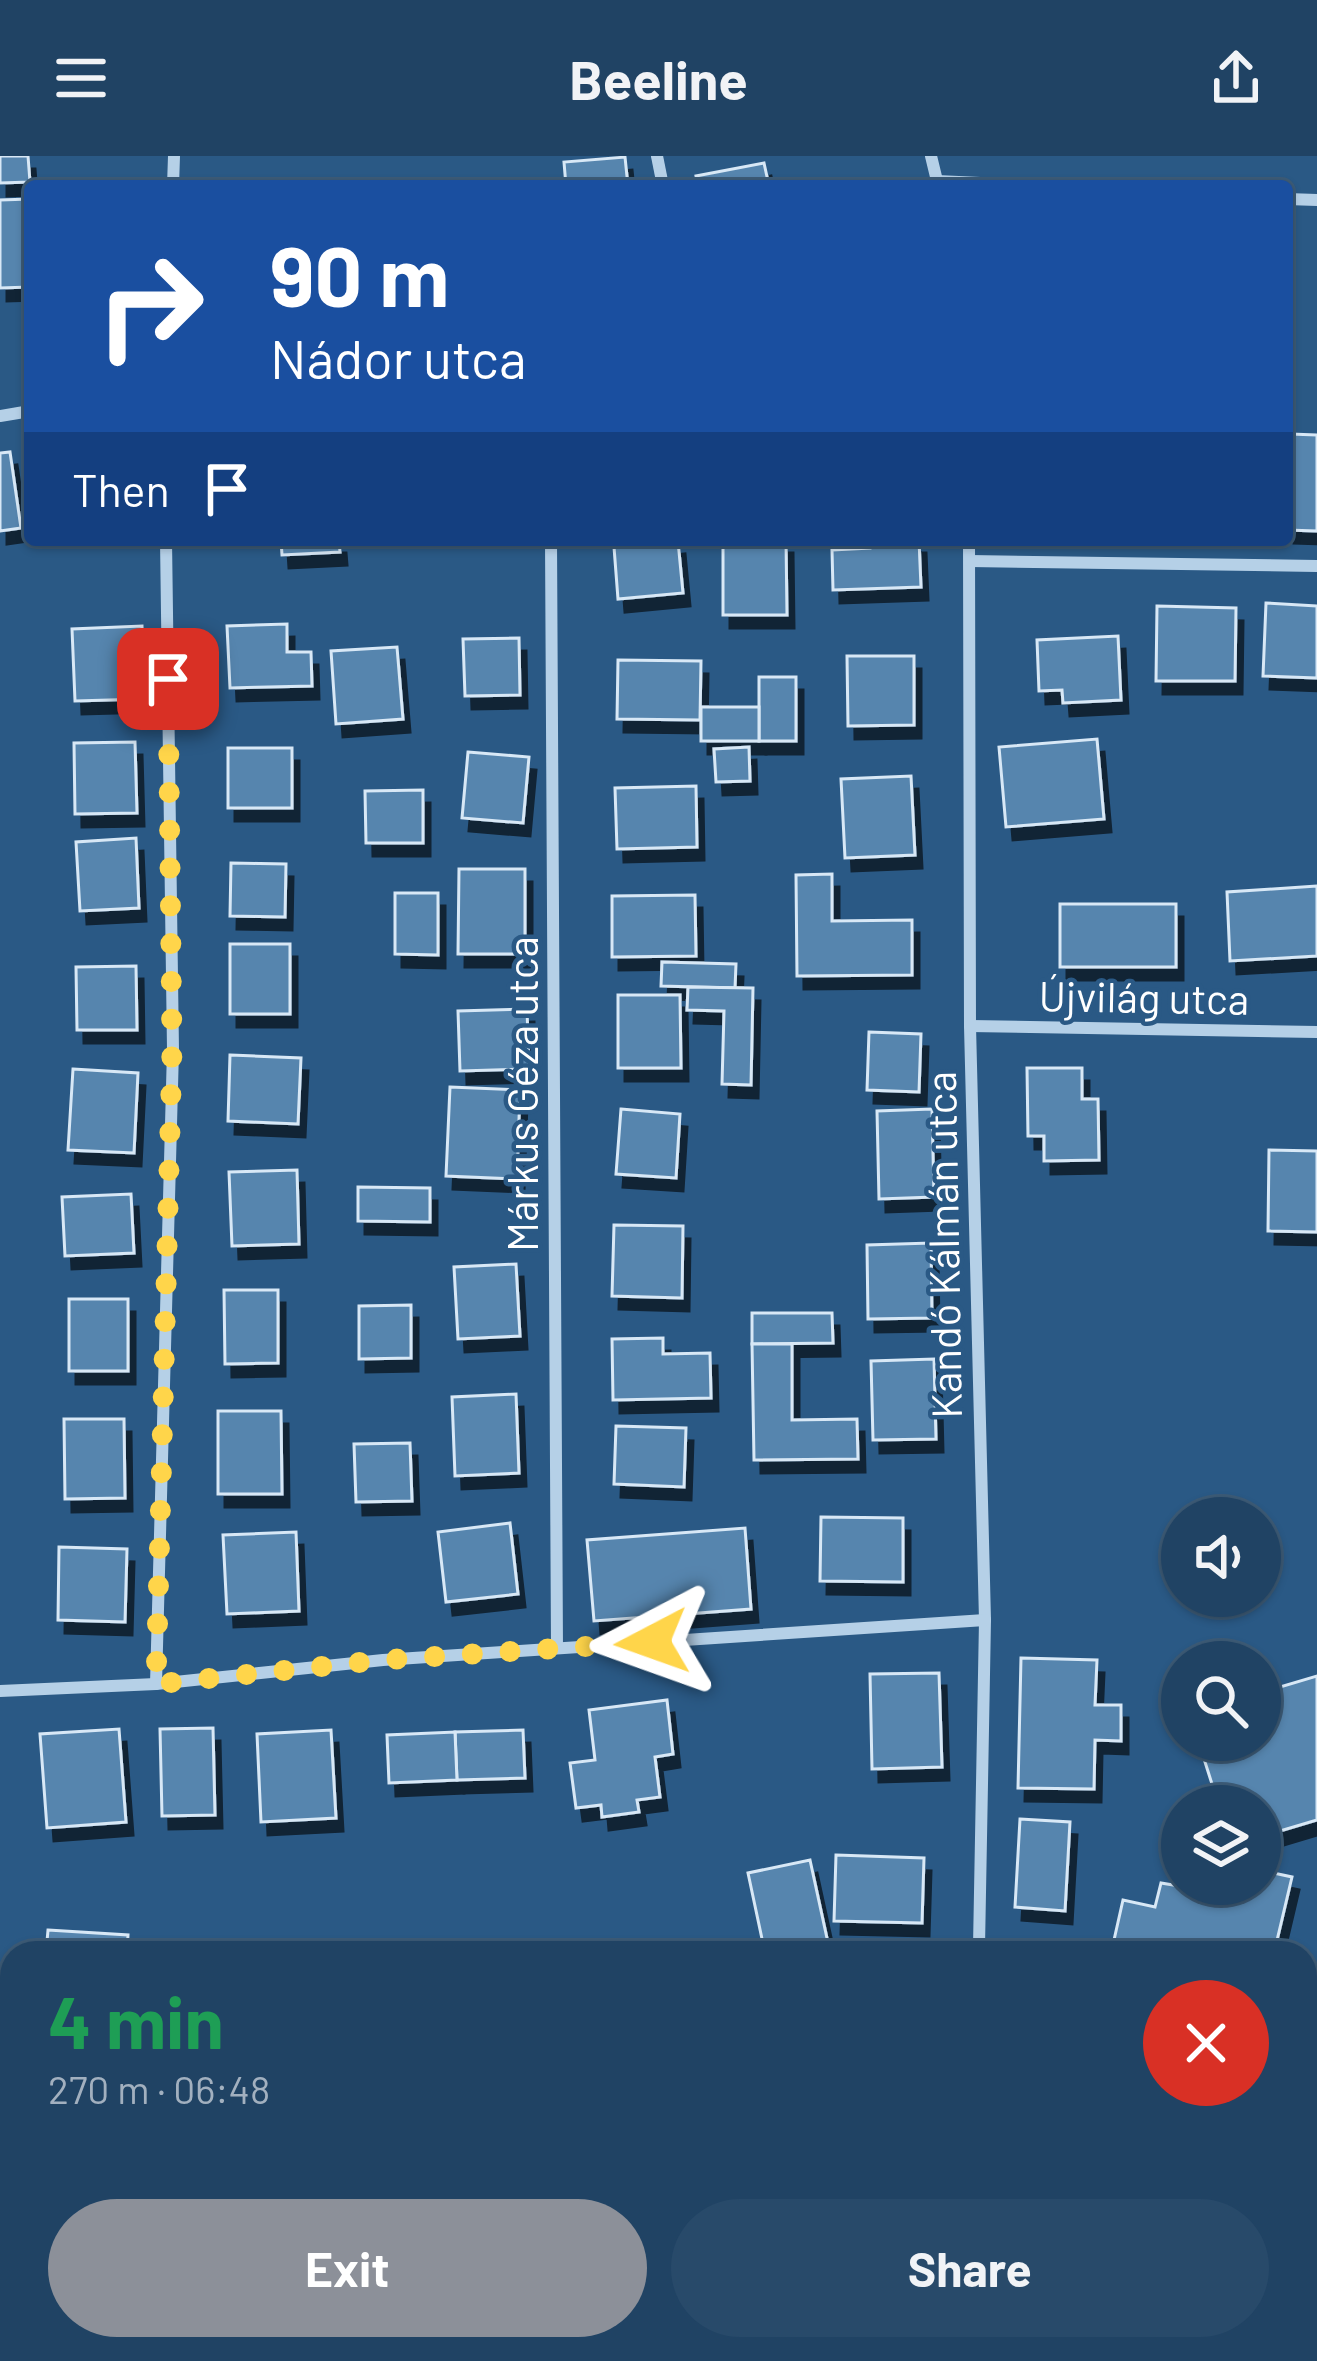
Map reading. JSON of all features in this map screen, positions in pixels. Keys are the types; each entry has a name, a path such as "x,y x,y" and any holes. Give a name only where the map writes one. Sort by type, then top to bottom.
{"street":[{"path":"156,1684 172,1050 166,546"},
{"name":"Márkus Géza utca","path":"551,546 557,1648"},
{"name":"Kandó Kálmán utca","path":"969,546 970,1026 985,1620 984,1941"},
{"path":"970,561 1317,566"},
{"name":"Újvilág utca","path":"970,1026 1317,1032"},
{"path":"0,1691 156,1684 383,1660 985,1620"}],"building":[{"path":"0,156 28,156 30,180 0,183"},
{"path":"625,157 627,180 566,180 564,162"},
{"path":"764,163 768,180 697,180 696,176"},
{"path":"24,199 24,287 0,288 0,200"},
{"path":"1293,434 1317,435 1317,531 1293,530"},
{"path":"10,452 21,528 0,531 0,453"},
{"path":"281,546 340,546 340,552 282,555"},
{"path":"678,546 683,593 618,599 614,547"},
{"path":"723,546 786,546 787,615 723,615"},
{"path":"919,546 921,587 833,590 832,550"},
{"path":"1266,603 1317,606 1317,678 1263,676"},
{"path":"1157,606 1236,608 1235,681 1156,681"},
{"path":"287,624 287,652 311,652 312,686 230,688 227,626"},
{"path":"142,626 144,699 75,701 72,629"},
{"path":"1118,636 1121,700 1063,703 1062,690 1039,691 1037,640"},
{"path":"519,638 520,695 465,696 463,639"},
{"path":"397,647 403,719 336,724 331,651"},
{"path":"847,656 914,656 914,725 848,726"},
{"path":"618,660 701,661 700,720 617,719"},
{"path":"759,677 796,677 796,741 759,741"},
{"path":"701,707 759,707 759,741 701,741"},
{"path":"1097,739 1104,819 1006,827 999,747"},
{"path":"135,742 137,813 75,814 74,743"},
{"path":"749,747 750,781 716,782 714,749"},
{"path":"228,748 292,748 292,808 228,808"},
{"path":"468,752 529,757 523,823 462,818"},
{"path":"911,776 915,855 845,858 841,779"},
{"path":"696,786 697,847 617,849 615,788"},
{"path":"423,790 423,843 366,843 365,791"},
{"path":"136,838 139,908 80,911 76,842"},
{"path":"231,863 286,864 285,917 230,916"},
{"path":"459,869 525,869 525,954 458,954"},
{"path":"832,874 832,921 912,920 912,975 797,976 796,875"},
{"path":"1317,886 1317,956 1230,961 1227,892"},
{"path":"395,893 438,893 438,955 395,954"},
{"path":"695,895 696,956 612,957 612,896"},
{"path":"1060,904 1176,904 1176,967 1060,967"},
{"path":"230,944 290,944 290,1014 230,1014"},
{"path":"662,962 736,964 735,988 661,986"},
{"path":"136,966 137,1030 77,1030 76,967"},
{"path":"688,987 753,988 751,1085 722,1084 724,1011 687,1010"},
{"path":"618,995 680,995 681,1068 618,1068"},
{"path":"527,1009 529,1069 460,1071 458,1011"},
{"path":"869,1032 921,1034 919,1092 867,1090"},
{"path":"230,1055 301,1058 298,1124 228,1121"},
{"path":"1027,1068 1082,1068 1082,1099 1098,1099 1099,1160 1044,1161 1044,1136 1028,1136"},
{"path":"73,1069 138,1073 134,1153 68,1150"},
{"path":"450,1087 520,1090 517,1179 446,1176"},
{"path":"621,1109 680,1114 676,1178 616,1174"},
{"path":"932,1109 934,1197 879,1199 877,1111"},
{"path":"1269,1150 1317,1151 1317,1232 1268,1231"},
{"path":"297,1170 299,1244 232,1246 229,1172"},
{"path":"358,1187 430,1188 430,1222 358,1221"},
{"path":"131,1194 134,1253 65,1256 62,1197"},
{"path":"614,1225 683,1226 682,1298 612,1296"},
{"path":"931,1243 932,1318 868,1319 867,1245"},
{"path":"516,1264 520,1336 458,1339 454,1267"},
{"path":"224,1290 278,1290 278,1363 225,1364"},
{"path":"69,1299 128,1299 128,1371 69,1371"},
{"path":"411,1305 411,1358 359,1359 359,1306"},
{"path":"752,1313 832,1313 833,1343 752,1344"},
{"path":"663,1338 663,1354 710,1353 711,1398 613,1400 612,1339"},
{"path":"752,1344 792,1344 792,1420 857,1419 858,1459 754,1460"},
{"path":"934,1359 936,1439 873,1440 871,1361"},
{"path":"516,1394 519,1473 455,1476 452,1397"},
{"path":"218,1411 281,1411 282,1494 218,1494"},
{"path":"64,1419 124,1419 125,1498 65,1499"},
{"path":"616,1426 686,1428 684,1487 614,1484"},
{"path":"410,1443 412,1501 356,1502 354,1444"},
{"path":"821,1517 903,1518 903,1582 820,1581"},
{"path":"510,1523 518,1594 446,1602 438,1532"},
{"path":"745,1528 751,1609 594,1621 587,1540"},
{"path":"296,1532 299,1611 227,1614 223,1535"},
{"path":"59,1547 127,1549 125,1622 58,1620"},
{"path":"1021,1658 1097,1660 1095,1705 1121,1705 1121,1741 1095,1740 1094,1789 1018,1788"},
{"path":"939,1673 942,1767 872,1769 870,1674"},
{"path":"1317,1676 1317,1820 1281,1831 1281,1785 1212,1785 1205,1761 1281,1761 1281,1687"},
{"path":"667,1700 673,1754 655,1757 660,1797 637,1800 639,1812 602,1817 601,1805 576,1808 570,1763 595,1760 589,1710"},
{"path":"213,1728 215,1815 162,1816 160,1729"},
{"path":"119,1729 126,1822 47,1828 40,1734"},
{"path":"331,1730 336,1818 261,1822 257,1734"},
{"path":"523,1730 525,1778 457,1780 455,1732"},
{"path":"455,1732 457,1780 389,1783 387,1735"},
{"path":"1020,1819 1070,1822 1065,1911 1015,1907"},
{"path":"836,1855 924,1858 922,1923 834,1921"},
{"path":"810,1860 828,1941 762,1941 748,1873"},
{"path":"1281,1875 1292,1877 1277,1941 1114,1940 1123,1900 1155,1907 1161,1883 1161,1905 1281,1905"},
{"path":"48,1930 128,1935 128,1941 47,1941"}],"route":[{"path":"168,679 172,1050 156,1684 383,1660 652,1642"}]}
